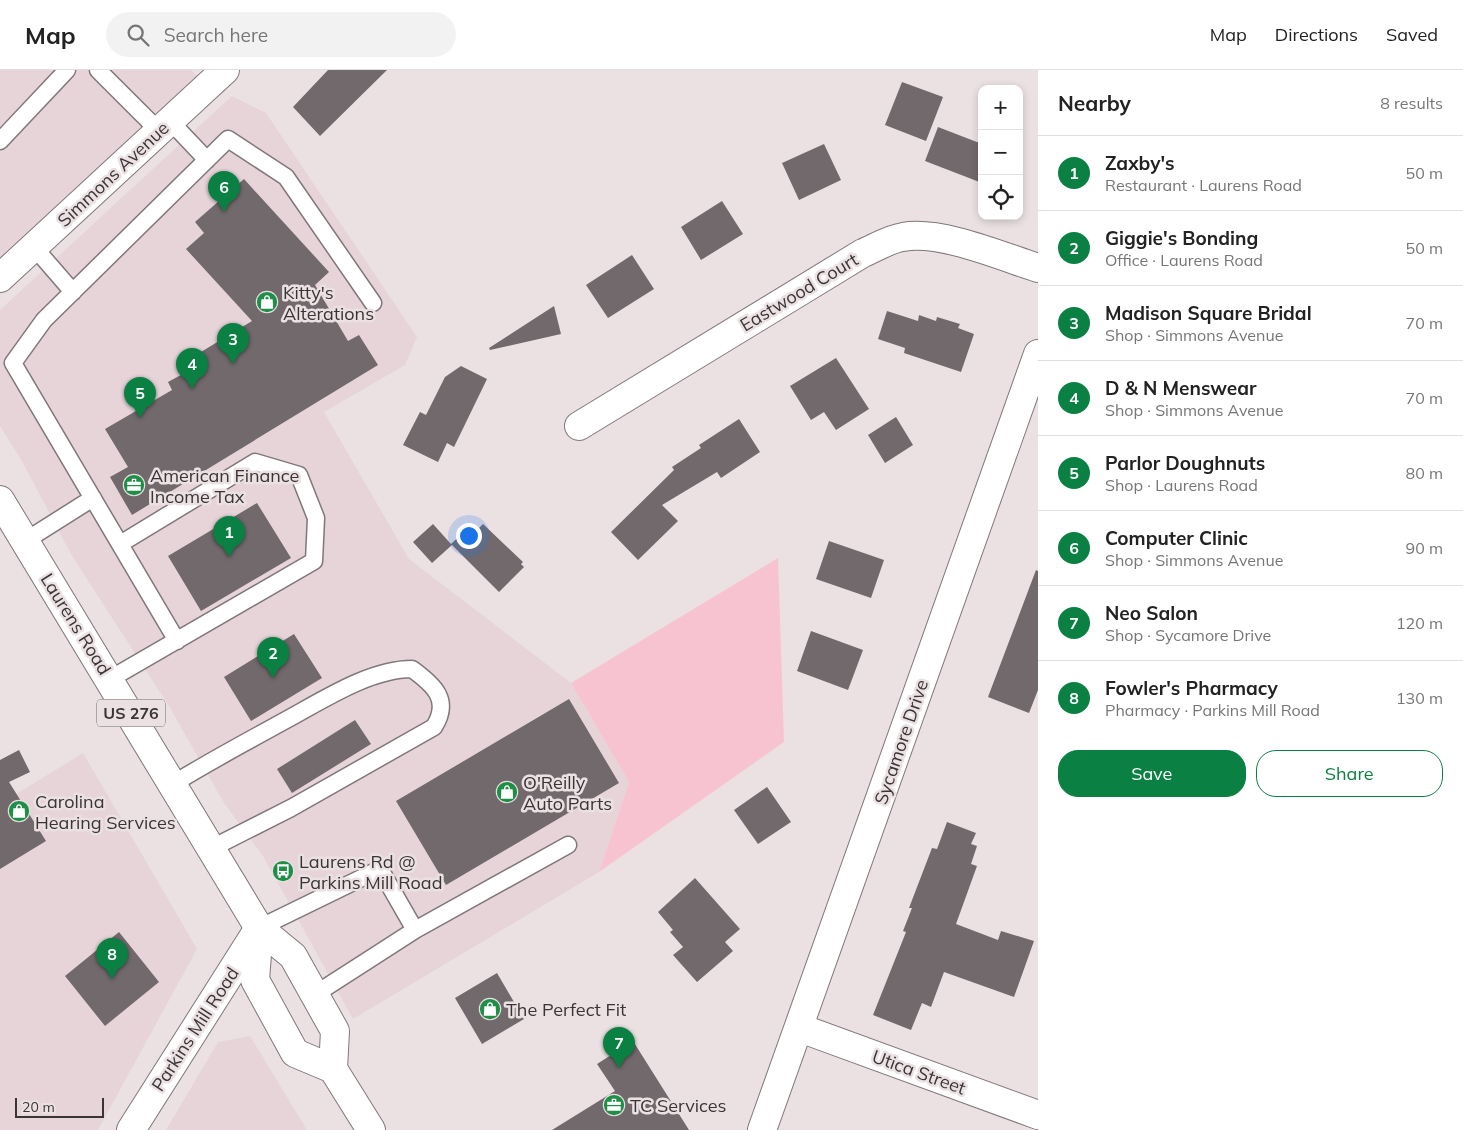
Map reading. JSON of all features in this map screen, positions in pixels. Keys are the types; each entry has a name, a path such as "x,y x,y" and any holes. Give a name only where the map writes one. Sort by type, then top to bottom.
{"street":[{"name":"Simmons Avenue","path":"0,278 225,70"},
{"name":"Eastwood Court","path":"579,426 863,253 902,237 920,236 946,239 1038,268"},
{"name":"Sycamore Drive","path":"762,1130 800,1028 1038,354"},
{"name":"Laurens Road","path":"1,503 260,928 293,956 335,1031 333,1069"},
{"path":"260,928 255,980 295,1053 333,1069 372,1130"},
{"name":"Parkins Mill Road","path":"131,1130 260,928"},
{"name":"Utica Street","path":"800,1028 1038,1115"}],"lane":[{"path":"0,141 67,70"},
{"path":"98,70 207,160"},
{"path":"177,641 13,362 44,320 228,139 286,177 373,303"},
{"path":"34,247 73,292"},
{"path":"110,679 314,561 316,518 299,475 255,462 120,544"},
{"path":"25,541 93,498"},
{"path":"173,784 233,748 366,678 396,669 412,669 435,689 441,701 441,716 434,727 291,808 212,848"},
{"path":"314,995 415,930 568,845"},
{"path":"260,928 380,868 415,930"}],"shaded area":[{"path":"0,70 191,70 199,77 0,265"},
{"path":"232,96 266,113 417,337 405,365 324,412 409,559 571,683 629,782 599,872 353,1019 263,856 224,803 169,706 72,556 23,463 0,426 0,310"},
{"path":"778,558 784,742 599,872 629,782 571,683"},
{"path":"83,753 197,949 98,1130 0,1130 0,804"},
{"path":"250,1036 307,1130 166,1130 218,1042"}],"building":[{"path":"328,70 387,70 320,136 293,107"},
{"path":"902,82 943,97 926,141 885,125"},
{"path":"938,127 978,142 978,181 925,161"},
{"path":"824,144 841,180 799,200 782,163"},
{"path":"244,179 329,272 315,285 348,341 359,335 378,365 132,515 110,477 128,467 105,429 172,390 168,382 201,364 196,355 252,321 186,249 204,233 195,222"},
{"path":"722,201 743,234 701,260 681,227"},
{"path":"632,255 654,289 608,318 586,285"},
{"path":"554,306 561,334 490,350 489,348"},
{"path":"887,311 918,321 919,315 936,321 937,317 960,324 958,328 974,334 961,372 904,353 905,348 878,339"},
{"path":"836,358 869,409 836,430 824,412 811,420 790,386"},
{"path":"461,366 487,379 454,447 447,443 438,462 403,445 420,412 426,415 445,377"},
{"path":"896,417 913,445 885,463 868,435"},
{"path":"739,419 760,452 721,478 717,472 662,505 678,521 638,560 611,532 674,470 672,467 701,448 699,445"},
{"path":"257,503 291,558 201,611 168,556"},
{"path":"433,524 451,544 470,526 475,532 483,524 523,562 521,564 524,567 499,592 452,545 432,563 413,542"},
{"path":"829,541 884,560 871,598 816,579"},
{"path":"1036,570 1038,571 1038,690 1029,713 988,697"},
{"path":"811,631 863,650 848,690 797,671"},
{"path":"294,634 322,678 251,721 224,677"},
{"name":"O'Reilly Auto Parts","path":"569,699 619,783 446,885 396,801"},
{"path":"355,720 371,744 292,793 277,769"},
{"path":"19,750 30,772 9,782 46,841 0,869 0,760"},
{"path":"767,787 791,822 758,844 734,810"},
{"path":"947,822 976,833 971,844 977,846 971,864 977,866 956,924 998,940 1001,931 1034,941 1014,997 944,972 931,1007 922,1003 911,1030 873,1015 906,932 903,931 912,908 909,908 932,848 937,849"},
{"path":"695,878 740,929 725,942 733,951 697,982 673,955 683,947 670,932 673,930 658,912"},
{"path":"119,932 159,982 105,1026 65,976"},
{"name":"The Perfect Fit","path":"497,973 524,1019 482,1044 455,998"},
{"path":"633,1041 689,1130 552,1130 615,1091 597,1064"}],"place":[{"name":"Computer Clinic","path":"224,212"},
{"name":"Kitty's Alterations","path":"267,302"},
{"name":"Madison Square Bridal","path":"233,364"},
{"name":"D & N Menswear","path":"192,389"},
{"name":"Parlor Doughnuts","path":"140,418"},
{"name":"American Finance Income Tax","path":"134,485"},
{"name":"Zaxby's","path":"229,557"},
{"name":"Giggie's Bonding","path":"273,678"},
{"name":"O'Reilly Auto Parts","path":"507,792"},
{"name":"Carolina Hearing Services","path":"19,811"},
{"name":"Laurens Rd @ Parkins Mill Road","path":"283,871"},
{"name":"Fowler's Pharmacy","path":"112,979"},
{"name":"The Perfect Fit","path":"490,1009"},
{"name":"Neo Salon","path":"619,1068"},
{"name":"TC Services","path":"614,1105"}]}
